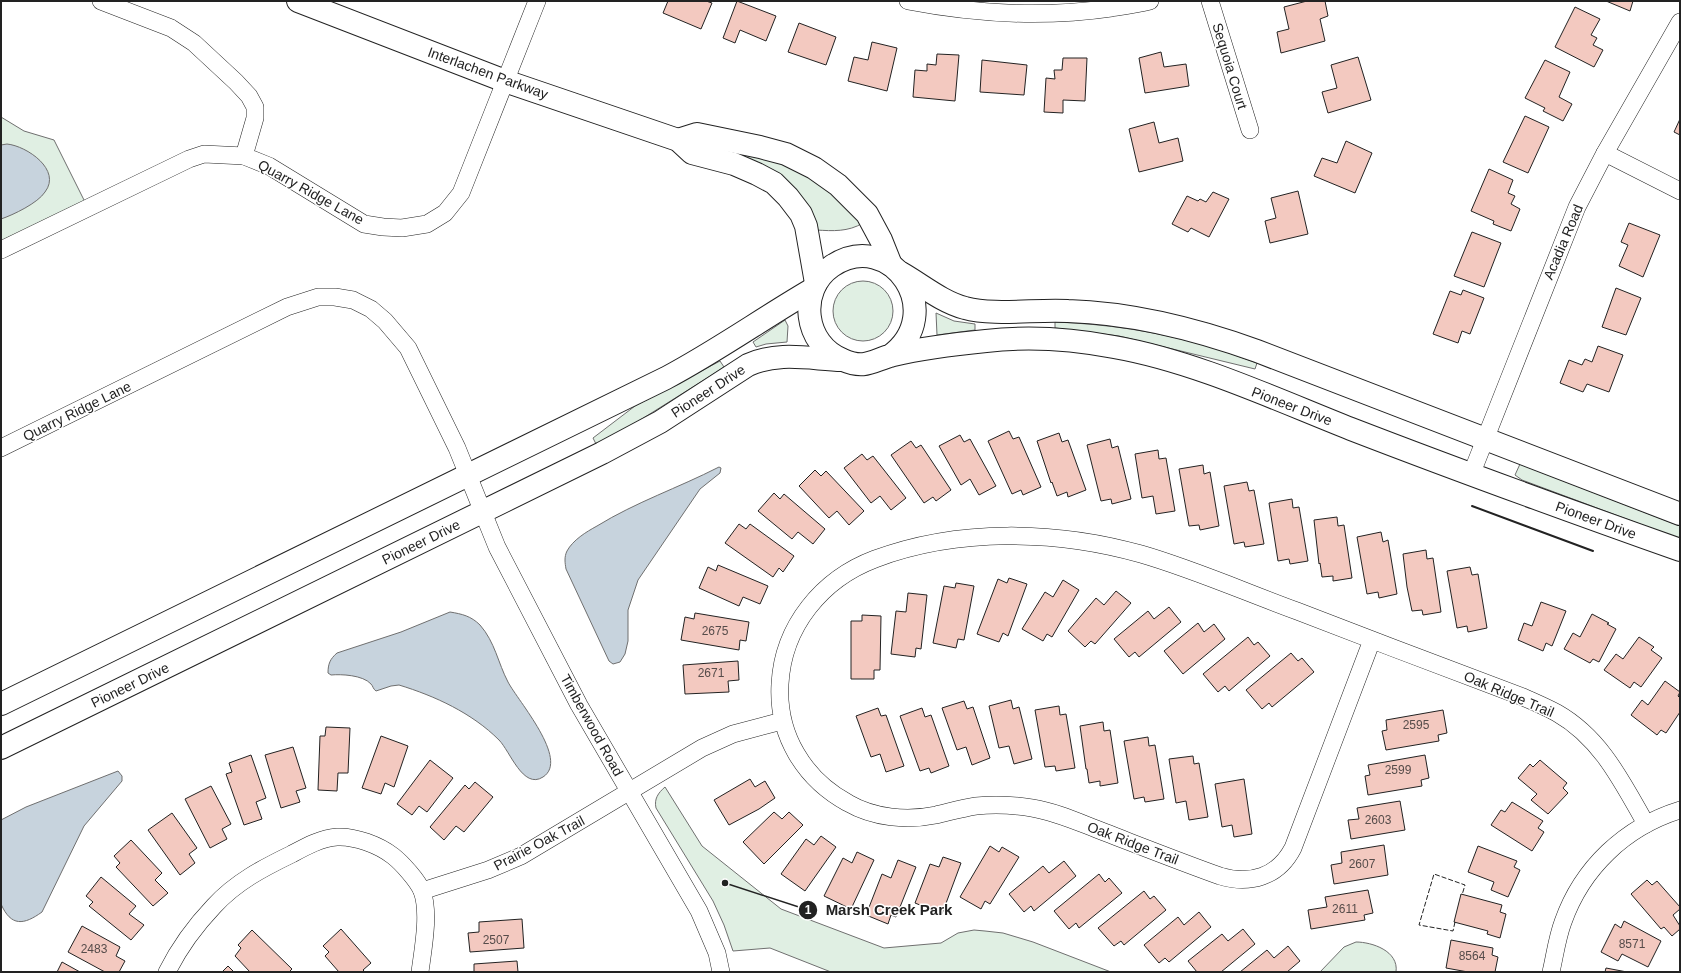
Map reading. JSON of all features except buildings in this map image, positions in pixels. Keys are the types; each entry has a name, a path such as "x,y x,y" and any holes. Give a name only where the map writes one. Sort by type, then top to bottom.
{"street":[{"path":"100,1 171,28 194,43 236,82 249,96 255,107 255,118 244,156"},
{"name":"Interlachen Parkway","path":"298,1 506,81 678,140 692,153 734,164 774,183 798,210 806,226 814,286"},
{"name":"Quarry Ridge Lane","path":"1,250 189,159 204,154 244,156 269,166 364,224 383,228 402,228 427,224 445,213 461,193 537,1"},
{"path":"908,1 949,9 1012,14 1081,12 1150,1"},
{"name":"Sequoia Court","path":"1210,1 1250,130"},
{"name":"Acadia Road","path":"1471,474 1577,207 1605,152 1680,22"},
{"path":"678,140 697,134 786,154 814,168 838,185 867,214 896,269 909,285 914,298 914,320 906,340 890,356 870,363 858,364 842,360 824,349 812,331 808,310 814,286"},
{"path":"1605,152 1680,191"},
{"path":"1,704 683,369 721,347 814,286 827,269 847,259 870,257 881,260 949,302 968,309 984,311 1068,311 1108,314 1162,322 1210,334 1257,350 1680,514"},
{"name":"Quarry Ridge Lane","path":"1,448 287,307 318,297 335,297 352,300 371,309 385,321 408,348 457,448 468,475"},
{"name":"Pioneer Drive","path":"890,356 962,344 1007,340 1055,340 1116,347 1150,355 1191,367 1471,474 1680,550"},
{"name":"Pioneer Drive","path":"1,748 483,512 646,430 679,411 737,371 752,363 772,357 788,356 842,360"},
{"name":"Timberwood Road","path":"468,475 497,547 513,575 542,634 629,792 699,911 717,953 721,972"},
{"name":"Oak Ridge Trail","path":"1372,640 1293,848 1285,861 1275,871 1253,880 1238,880 1220,876 1065,817 1033,808 983,806 914,818 890,817 870,813 842,800 810,773 797,754 782,721 780,688 786,650 800,620 818,596 842,575 867,562 895,552 948,541 987,537 1039,537 1092,543 1125,550 1172,564 1372,640 1523,698 1556,713 1568,720 1592,741 1609,761 1646,824"},
{"path":"629,792 715,741 782,721"},
{"name":"Prairie Oak Trail","path":"422,891 488,870 521,856 629,792"},
{"path":"1551,972 1563,922 1582,883 1597,862 1614,846 1646,824 1680,810"},
{"path":"166,972 178,949 215,904 256,872 312,844 337,837 360,840 384,848 402,863 422,891 426,914 426,934 420,972"}],"green space":[{"path":"1,117 24,131 54,140 88,208 1,250"},
{"path":"744,152 771,158 814,176 863,223 852,228 834,231 816,230 743,159"},
{"path":"863,281 879,286 884,290 888,295 893,311 888,327 884,332 879,336 863,341 847,336 842,332 838,327 833,311 838,295 842,290 847,286"},
{"path":"936,313 954,321 975,324 975,330 937,335"},
{"path":"785,320 788,326 787,342 766,344 756,347 753,342"},
{"path":"1055,322 1112,326 1149,332 1211,347 1257,363 1255,369 1119,336 1055,328"},
{"path":"720,361 724,367 637,422 596,444 593,438 635,406"},
{"path":"1520,464 1680,526 1680,539 1522,480 1515,475"},
{"path":"665,787 702,846 781,909 884,948 941,943 958,933 974,930 985,931 1003,933 1033,942 1111,972 831,972 770,948 733,951 724,925 713,901 656,808 657,796"},
{"path":"1356,942 1376,946 1389,953 1396,965 1396,972 1320,972 1344,947"}],"shaded area":[{"path":"7,144 24,149 40,160 46,168 49,176 49,184 42,196 37,200 18,212 1,219 1,145"},
{"path":"719,467 721,468 720,473 700,489 638,580 628,610 628,641 625,654 620,662 613,664 609,661 566,569 565,558 567,551 580,537 612,517"},
{"path":"450,612 473,619 480,625 493,645 508,682 531,716 546,744 550,758 550,769 543,777 536,780 523,774 499,740 477,722 452,706 426,694 399,685 376,691 371,684 363,679 346,675 331,675 328,673 330,662 337,653 401,632"},
{"path":"118,771 122,776 122,781 84,826 42,912 29,919 18,922 9,917 1,904 1,820 26,807"}],"fence":[{"path":"1455,922 1453,931 1419,925 1434,874 1465,885 1462,895"}],"wall":[{"path":"1472,506 1593,551"}],"place":[{"name":"Marsh Creek Park","path":"725,883"}]}
